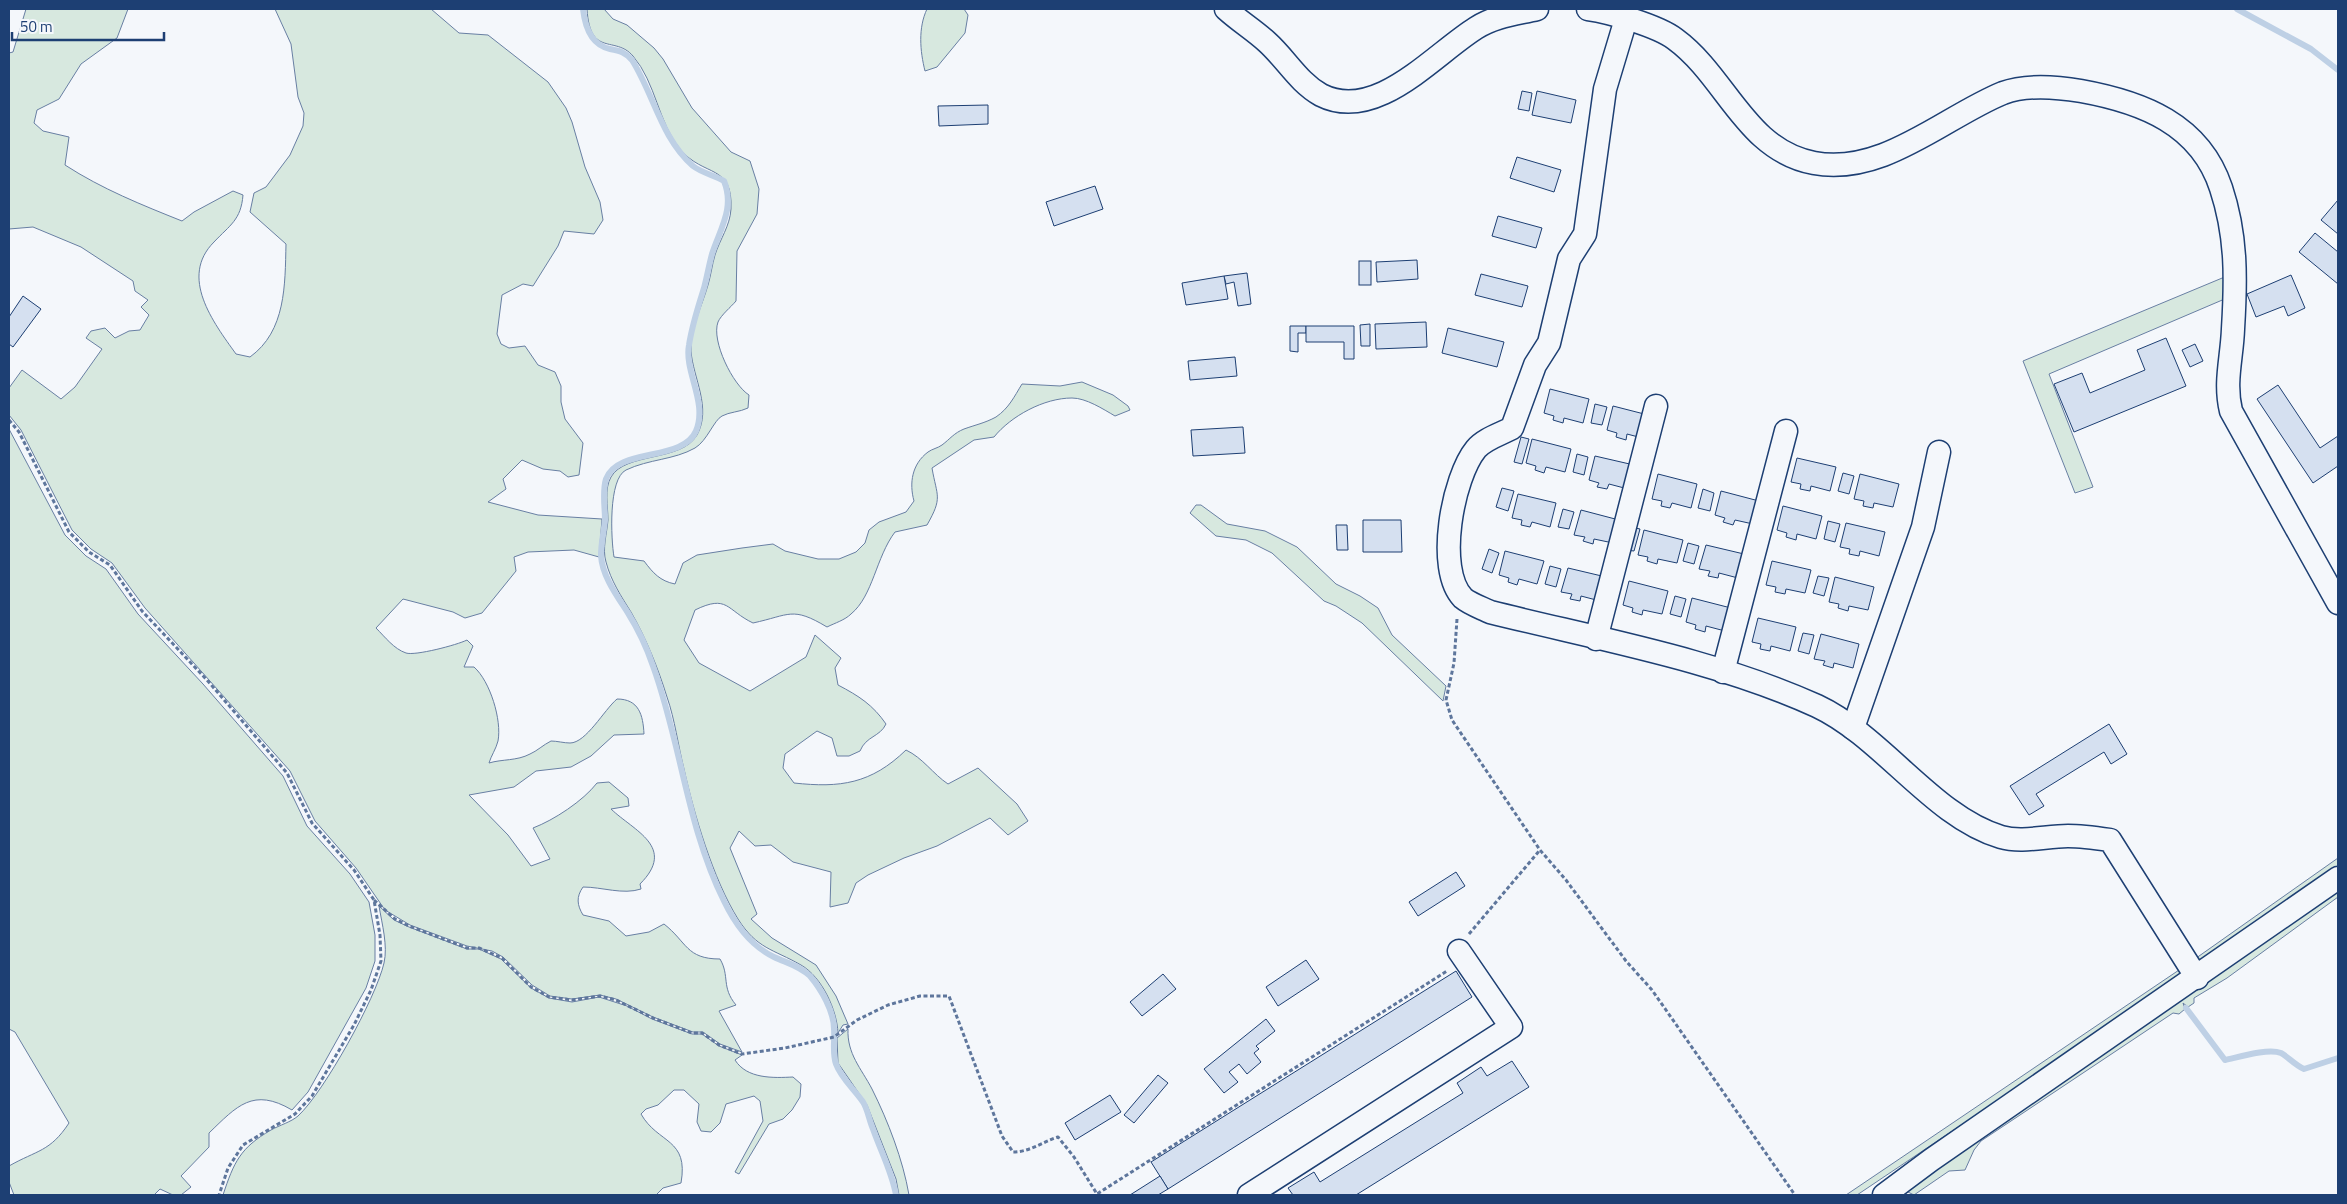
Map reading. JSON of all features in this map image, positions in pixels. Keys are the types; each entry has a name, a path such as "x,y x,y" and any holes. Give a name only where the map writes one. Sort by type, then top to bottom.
{"street":[{"path":"1226,9 1268,43 1307,86 1322,95 1350,102 1368,100 1386,92 1477,28 1498,17 1537,9"},
{"path":"1588,9 1603,11 1674,37 1699,61 1744,118 1764,138 1782,153 1823,165 1840,164 1881,155 1946,126 2005,92 2027,89 2058,87 2120,98 2164,118 2181,131 2196,143 2210,162 2221,187 2229,216 2237,274 2233,331 2226,385 2231,411 2338,602"},
{"path":"1626,19 1605,89 1584,234 1569,259 1549,343 1535,365 1512,428 1478,447 1469,458 1462,478 1452,513 1448,536 1455,585 1464,598 1490,612 1723,672 1790,694 1828,712 1853,728 1953,812 1979,828 2002,837 2020,839 2068,836 2110,840 2197,978"},
{"path":"1596,639 1656,406"},
{"path":"1723,672 1786,431"},
{"path":"1853,728 1923,527 1938,452"},
{"path":"1884,1195 1931,1160 2197,978 2338,878"},
{"path":"1249,1195 1511,1027 1459,951"}],"path":[{"path":"9,420 18,432 69,532 89,552 110,565 142,611 207,680 287,773 312,822 354,870 374,900 395,919 467,948 479,948 502,958 532,986 549,996 572,1000 600,996 616,1000 653,1018 692,1033 702,1033 719,1045 742,1054 793,1047 813,1040 834,1038 857,1020 888,1005 920,996 949,996 1002,1136 1013,1152 1025,1152 1043,1142 1058,1137 1074,1157 1098,1194 1454,966 1462,944 1485,913 1540,850"},
{"path":"1455,585 1457,633 1446,700 1452,720 1540,850 1566,880 1626,961 1652,990 1795,1195"},
{"path":"219,1195 228,1168 243,1145 295,1114 312,1096 354,1024 371,990 381,961 380,935 374,900"}],"shaded area":[{"path":"26,9 128,9 117,38 81,64 59,99 37,110 34,123 43,131 69,137 65,165 137,203 182,221 194,212 233,191 243,195 242,204 237,216 204,256 199,270 203,299 218,328 236,354 250,357 271,334 277,321 284,291 286,260 286,244 250,212 254,193 266,187 290,155 303,126 304,113 298,97 291,44 275,9 431,9 459,33 488,35 548,82 566,108 585,167 600,202 603,220 594,234 564,231 558,246 533,286 523,284 502,295 497,334 501,344 509,348 525,346 538,365 555,372 561,386 561,402 565,419 583,443 579,475 568,477 560,471 543,469 522,460 503,479 506,489 488,502 538,515 602,519 599,557 574,550 528,552 514,557 516,571 482,613 465,618 453,612 403,599 376,628 394,646 411,654 455,645 467,640 473,646 464,667 474,667 480,673 494,701 498,723 498,741 489,763 525,756 551,741 576,742 588,732 617,699 635,705 641,715 644,734 614,735 591,756 571,767 536,771 514,787 469,795 508,835 531,866 550,859 533,828 568,809 597,783 609,782 628,798 629,806 611,809 648,841 653,850 654,860 650,871 640,884 641,889 634,891 583,887 578,898 581,911 583,915 609,921 626,936 649,932 664,924 693,953 720,959 725,971 731,999 736,1005 719,1011 742,1052 720,1044 703,1032 693,1032 653,1017 616,999 600,995 572,999 550,996 532,985 503,957 492,951 467,946 410,925 385,910 356,868 315,821 290,771 145,608 112,563 91,549 72,530 21,430 9,415 9,388 22,370 61,399 75,387 102,349 86,338 91,331 105,328 115,338 129,331 140,330 149,315 141,307 148,300 135,291 133,281 81,247 33,227 9,229 9,53 13,52"},
{"path":"587,9 604,9 613,19 627,25 654,48 663,59 692,108 731,152 750,161 759,189 757,214 737,251 736,301 719,319 717,330 721,351 730,373 749,395 748,408 719,418 703,441 695,448 679,455 635,466 626,470 620,476 616,485 612,510 614,557 644,561 657,576 675,584 683,563 697,555 742,548 773,544 785,551 818,559 839,559 856,552 865,543 869,530 879,522 906,512 914,501 913,474 918,462 923,457 955,434 1001,414 1022,384 1060,386 1082,382 1113,395 1128,406 1130,410 1115,416 1094,404 1077,398 1050,401 1019,415 994,437 974,440 932,468 937,491 937,502 927,525 895,532 883,553 870,587 858,606 846,618 827,627 798,614 783,615 753,623 726,606 714,603 695,610 684,640 699,663 750,691 806,657 815,635 841,658 835,668 838,685 865,701 886,724 880,732 866,742 860,751 849,756 837,756 832,738 817,731 785,754 783,768 794,783 826,785 854,781 880,770 906,750 918,757 948,784 978,768 1017,804 1028,821 1008,835 990,818 937,846 904,858 868,875 856,883 848,903 830,907 831,872 793,862 771,845 755,846 739,831 730,848 757,914 751,919 772,938 816,965 836,996 848,1024 843,1025 838,1033 835,1014 827,995 816,977 801,965 759,943 752,937 738,919 720,885 699,826 688,787 670,706 660,675 642,632 613,582 606,562 604,552 608,520 607,492 611,477 618,469 628,464 667,454 690,444 697,435 701,425 703,414 692,361 692,334 708,285 715,255 727,227 731,209 730,194 727,184 722,177 689,158 680,149 667,127 641,67 626,50 598,40 589,24"},
{"path":"927,9 964,9 968,15 965,33 937,67 925,71 921,32"},
{"path":"2227,276 2227,298 2049,374 2093,487 2075,493 2023,361"},
{"path":"9,429 65,535 86,556 106,569 138,614 203,684 283,776 307,826 350,874 369,902 375,935 375,961 366,988 308,1092 292,1110 278,1103 256,1100 246,1103 228,1115 209,1133 209,1147 181,1176 191,1187 181,1195 173,1195 160,1189 154,1195 14,1195 9,1182 9,1166 56,1140 69,1123 15,1032 9,1029"},
{"path":"1196,505 1201,505 1227,524 1265,531 1297,547 1336,584 1378,608 1392,635 1446,686 1443,701 1362,623 1336,606 1324,601 1272,553 1246,540 1216,536 1190,513"},
{"path":"2338,858 2338,866 2195,966 2192,961"},
{"path":"2338,884 2338,897 2227,978 2194,998 2194,1003 2188,1007 2183,1003 2185,1009 2179,1014 2173,1013 1981,1141 1974,1150 1965,1170 1949,1171 1914,1195 1908,1192 1903,1195 1890,1195"},
{"path":"379,906 394,920 409,927 467,949 479,949 501,959 531,988 549,998 572,1002 599,997 627,1006 652,1019 692,1034 702,1034 719,1046 742,1055 735,1060 746,1071 761,1076 793,1077 801,1084 800,1097 792,1110 783,1119 769,1124 739,1174 735,1172 763,1121 760,1101 754,1096 726,1104 720,1123 711,1132 701,1131 697,1122 699,1104 684,1090 674,1090 658,1105 646,1109 641,1114 648,1124 676,1149 681,1157 681,1183 663,1188 656,1195 223,1195 231,1173 245,1150 260,1137 298,1116 321,1087 348,1044 371,998 384,963 385,942"},
{"path":"2182,968 2186,974 1857,1195 1846,1195"},
{"path":"848,1029 852,1053 878,1101 889,1127 903,1168 909,1195 899,1195 896,1179 867,1105 838,1063 837,1038"}],"building":[{"path":"1522,91 1532,93 1529,111 1518,109"},
{"path":"1537,91 1576,100 1571,123 1532,115"},
{"path":"988,105 988,124 939,126 938,106"},
{"path":"1517,157 1561,170 1554,192 1510,178"},
{"path":"1095,186 1103,209 1054,226 1046,202"},
{"path":"2338,200 2338,234 2321,220"},
{"path":"1498,216 1542,228 1536,248 1492,236"},
{"path":"2315,233 2338,252 2338,284 2299,252"},
{"path":"1417,260 1418,279 1377,282 1376,262"},
{"path":"1359,261 1371,261 1371,285 1359,285"},
{"path":"1247,273 1251,304 1238,306 1234,282 1226,284 1224,276"},
{"path":"1481,274 1528,286 1522,307 1475,295"},
{"path":"2291,275 2305,308 2288,316 2284,306 2256,317 2247,294"},
{"path":"1224,276 1228,299 1186,305 1182,283"},
{"path":"23,296 41,309 13,347 9,344 9,317"},
{"path":"1426,322 1427,347 1376,349 1375,324"},
{"path":"1370,324 1370,346 1361,346 1360,325"},
{"path":"1290,326 1306,326 1306,333 1298,333 1298,352 1290,351"},
{"path":"1306,326 1354,326 1354,359 1344,359 1344,342 1306,342"},
{"path":"1448,328 1504,342 1497,367 1442,353"},
{"path":"2166,338 2186,386 2074,432 2054,384 2082,373 2090,393 2145,370 2137,350"},
{"path":"2195,344 2203,361 2190,367 2182,350"},
{"path":"1235,357 1237,376 1190,380 1188,361"},
{"path":"2278,385 2320,448 2338,436 2338,466 2313,483 2257,399"},
{"path":"1550,389 1589,399 1583,423 1564,418 1563,423 1553,420 1554,416 1544,413"},
{"path":"1595,404 1607,407 1602,425 1591,423"},
{"path":"1613,406 1652,416 1646,439 1627,434 1626,440 1616,437 1617,433 1607,430"},
{"path":"1243,427 1245,453 1193,456 1191,430"},
{"path":"1521,437 1529,439 1522,464 1514,462"},
{"path":"1532,439 1571,449 1565,472 1546,467 1544,473 1535,470 1536,466 1526,463"},
{"path":"1577,454 1588,457 1584,475 1573,472"},
{"path":"1595,456 1634,465 1628,489 1609,484 1607,489 1597,487 1599,483 1589,480"},
{"path":"1797,458 1836,467 1830,491 1811,486 1810,491 1800,489 1801,484 1791,482"},
{"path":"1843,473 1854,476 1849,494 1838,491"},
{"path":"1658,474 1697,484 1691,508 1672,503 1670,508 1661,506 1662,501 1652,499"},
{"path":"1860,474 1899,484 1893,507 1874,503 1873,508 1863,506 1864,501 1854,499"},
{"path":"1502,488 1514,491 1508,511 1496,507"},
{"path":"1703,489 1714,493 1710,511 1698,508"},
{"path":"1721,491 1759,501 1753,524 1735,520 1733,525 1723,522 1725,518 1715,515"},
{"path":"1518,494 1556,503 1550,527 1532,522 1530,527 1521,525 1522,520 1512,518"},
{"path":"1783,506 1822,516 1816,539 1797,534 1796,540 1786,537 1787,533 1777,530"},
{"path":"1563,509 1574,512 1569,529 1558,527"},
{"path":"1581,510 1619,520 1613,543 1594,539 1593,544 1583,541 1585,537 1574,535"},
{"path":"1363,520 1401,520 1402,552 1363,552"},
{"path":"1828,521 1840,524 1835,542 1824,539"},
{"path":"1846,523 1885,532 1879,556 1860,551 1859,556 1849,554 1850,549 1840,547"},
{"path":"1336,525 1347,525 1348,550 1337,550"},
{"path":"1631,527 1640,529 1634,551 1626,550"},
{"path":"1644,530 1683,540 1677,563 1658,559 1657,564 1647,561 1648,557 1638,555"},
{"path":"1688,543 1699,546 1694,564 1683,561"},
{"path":"1706,545 1744,554 1738,578 1719,573 1718,578 1708,576 1710,571 1699,569"},
{"path":"1489,549 1499,553 1492,573 1482,569"},
{"path":"1505,551 1544,561 1537,584 1519,579 1517,585 1508,582 1509,578 1499,575"},
{"path":"1772,561 1811,570 1805,593 1786,589 1785,594 1775,592 1776,587 1766,585"},
{"path":"1550,566 1561,569 1556,587 1545,584"},
{"path":"1568,568 1606,577 1600,601 1581,596 1580,601 1570,599 1572,594 1561,592"},
{"path":"1818,576 1829,578 1824,596 1813,593"},
{"path":"1835,577 1874,587 1868,610 1849,606 1848,611 1838,608 1839,604 1829,602"},
{"path":"1629,581 1668,591 1662,614 1643,610 1642,615 1632,612 1633,608 1623,605"},
{"path":"1675,596 1686,599 1681,617 1670,614"},
{"path":"1692,598 1731,608 1725,631 1706,626 1705,632 1695,629 1696,625 1686,622"},
{"path":"1758,618 1796,627 1790,651 1771,646 1770,651 1760,649 1761,644 1752,642"},
{"path":"1803,633 1814,635 1809,654 1798,651"},
{"path":"1821,634 1859,644 1853,668 1834,663 1833,668 1823,665 1825,661 1814,659"},
{"path":"2109,724 2127,754 2111,764 2104,752 2036,794 2044,806 2029,815 2010,786"},
{"path":"1456,872 1465,886 1418,916 1409,902"},
{"path":"1306,960 1319,979 1278,1006 1266,987"},
{"path":"1456,971 1472,997 1168,1189 1151,1162"},
{"path":"1163,974 1176,989 1142,1016 1130,1002"},
{"path":"1266,1019 1275,1031 1256,1046 1259,1049 1254,1053 1261,1062 1247,1074 1239,1064 1229,1072 1238,1082 1224,1093 1204,1069"},
{"path":"1512,1061 1529,1087 1356,1195 1293,1195 1288,1188 1314,1172 1320,1182 1463,1093 1457,1083 1481,1067 1487,1076"},
{"path":"1158,1075 1168,1083 1134,1123 1124,1115"},
{"path":"1110,1095 1121,1112 1075,1140 1065,1123"},
{"path":"1160,1176 1168,1189 1158,1195 1130,1195"}],"waterway":[{"path":"583,9 585,22 590,34 598,44 620,51 632,60 673,143 693,166 724,181 728,200 725,218 712,254 693,323 689,345 688,355 699,409 696,431 689,441 678,447 623,462 613,469 606,479 604,489 605,520 601,551 604,571 635,625 651,659 663,695 701,844 711,873 724,901 733,918 751,941 774,957 798,967 810,976 822,994 832,1015 836,1064 844,1079 865,1105 889,1170 896,1195"},
{"path":"2237,9 2311,49 2338,70"},
{"path":"2186,1008 2225,1060 2253,1054 2275,1052 2283,1054 2304,1069 2338,1058"}]}
